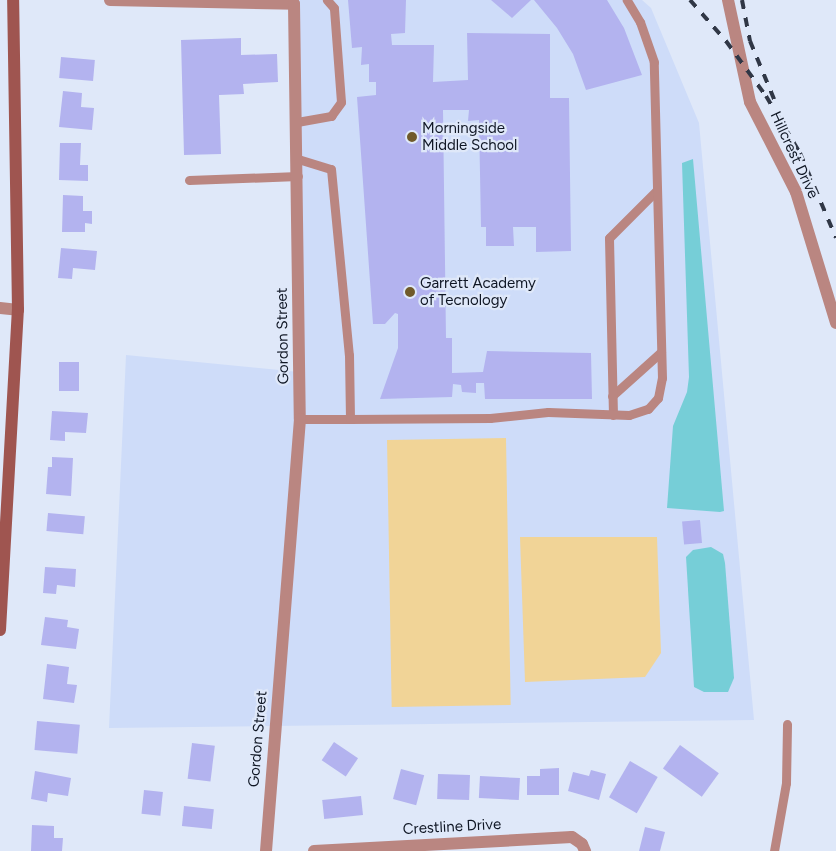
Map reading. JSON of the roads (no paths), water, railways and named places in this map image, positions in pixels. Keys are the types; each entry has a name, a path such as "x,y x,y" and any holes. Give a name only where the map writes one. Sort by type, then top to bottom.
{"street":[{"path":"0,630 4,506 18,310 13,0"},
{"name":"Gordon Street","path":"110,0 298,2 297,122 300,419 266,851"},
{"name":"Hillcrest Drive","path":"728,0 750,102 796,192 836,323"},
{"path":"0,308 18,310"},
{"name":"Crestline Drive","path":"314,851 572,837 582,844 585,851"}],"lane":[{"path":"297,122 331,116 341,102 334,8 327,0"},
{"path":"300,419 490,418 548,412 629,415 648,408 658,398 662,378 654,62 640,22 627,0"},
{"path":"298,158 332,169 349,354 350,419"},
{"path":"189,180 298,176"},
{"path":"613,415 609,238 657,190"},
{"path":"612,396 661,352"},
{"path":"774,851 786,783 787,724"}],"water":[{"path":"693,159 724,511 720,512 667,508 673,426 687,392 689,377 682,163"},
{"path":"711,547 723,554 725,563 734,678 728,692 704,692 694,687 686,557 693,550"}],"railway":[{"path":"690,0 726,41 766,96 800,153 836,238"},
{"path":"742,0 750,41 774,99"}],"place":[{"name":"Morningside Middle School","path":"412,137"},
{"name":"Garrett Academy of Tecnology","path":"410,292"}]}
